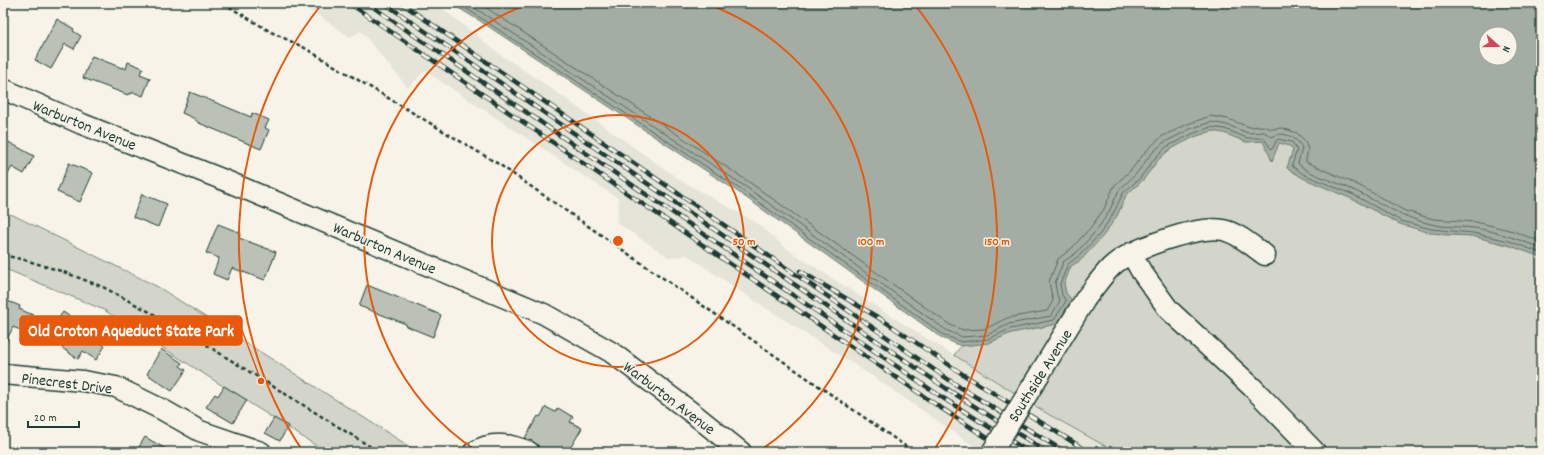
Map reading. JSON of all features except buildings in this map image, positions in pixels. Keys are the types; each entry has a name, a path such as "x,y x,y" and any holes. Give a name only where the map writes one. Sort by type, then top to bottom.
{"street":[{"name":"Warburton Avenue","path":"3,89 82,124 231,183 544,314 611,352 695,415 741,452"},
{"name":"Southside Avenue","path":"992,452 1086,298 1112,266 1131,253 1183,234 1208,230 1223,230 1236,236 1265,255"},
{"path":"1131,253 1141,271 1169,310 1252,387 1315,452"},
{"name":"Pinecrest Drive","path":"3,374 83,381 116,387 163,410 200,431 261,452"},
{"path":"474,452 480,448 500,444 516,446 529,452"}],"path":[{"path":"223,3 271,32 303,47 500,165 914,452"},
{"path":"3,255 61,271 103,287 174,325 379,452"}],"shaded area":[{"path":"295,3 439,3 443,9 501,55 680,180 757,223 787,249 883,311 1048,414 1116,452 984,452 878,380 687,255 670,258 617,223 619,199 425,71 408,88 361,31 350,37 313,12"},
{"path":"1212,131 1224,133 1246,142 1263,141 1272,160 1279,142 1290,146 1293,150 1287,168 1303,178 1352,199 1400,224 1444,235 1472,236 1508,245 1541,257 1541,452 1116,452 1048,414 954,355 961,346 989,343 1011,333 1057,324 1066,293 1064,284 1071,266 1081,260 1117,216 1126,195 1143,180 1158,160 1169,150 1194,137"},
{"path":"3,213 13,215 158,287 418,452 326,452 104,310 3,268"}],"water":[{"path":"450,3 1541,3 1541,257 1508,245 1472,236 1430,233 1400,224 1352,199 1303,178 1287,168 1293,150 1290,146 1279,143 1272,161 1263,141 1246,142 1224,133 1212,131 1194,137 1169,150 1158,160 1143,180 1126,195 1117,216 1103,236 1081,260 1071,266 1064,284 1066,293 1072,300 1057,324 1011,333 989,343 961,346 942,338 741,194 480,21"}],"railway":[{"path":"349,3 938,406 1009,452"},
{"path":"367,3 943,398 1029,452"},
{"path":"384,3 947,389 1047,452"},
{"path":"401,3 955,384 1065,452"},
{"path":"800,271 884,321 964,375 1089,452"}],"place":[{"name":"Old Croton Aqueduct State Park","path":"261,381"}]}
